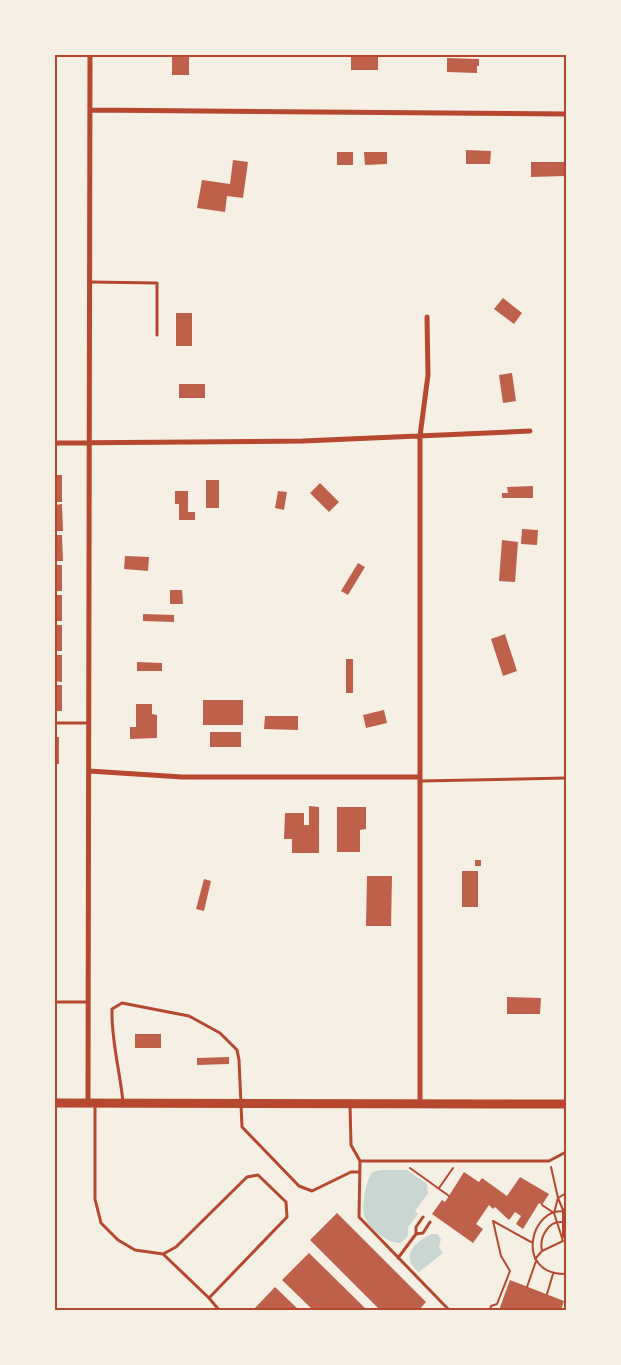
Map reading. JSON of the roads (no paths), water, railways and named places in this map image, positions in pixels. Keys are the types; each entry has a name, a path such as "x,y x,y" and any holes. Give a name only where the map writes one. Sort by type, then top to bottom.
{"street":[{"path":"90,55 88,1002 91,1104"},
{"path":"90,110 566,114"},
{"path":"420,1104 420,436 428,375 427,317"},
{"path":"55,443 303,441 530,432"},
{"path":"89,772 182,777 419,779"},
{"path":"55,1103 566,1104"}],"lane":[{"path":"89,282 158,282 157,335"},
{"path":"55,723 89,723"},
{"path":"419,779 566,778"},
{"path":"55,1002 88,1002"},
{"path":"123,1104 120,1068 112,1027 112,1009 122,1003 189,1016 220,1033 237,1050 242,1127 299,1186 312,1191 352,1172 360,1172"},
{"path":"91,1104 95,1199 101,1223 118,1240 134,1250 162,1254 176,1247 247,1177 258,1175 286,1202 287,1217 209,1298"},
{"path":"350,1104 351,1145 360,1161 360,1217 449,1310"},
{"path":"360,1161 549,1161 566,1152"},
{"path":"398,1258 416,1234 416,1227 423,1217"},
{"path":"416,1234 423,1233 430,1222"},
{"path":"162,1254 209,1298 219,1310"}]}
